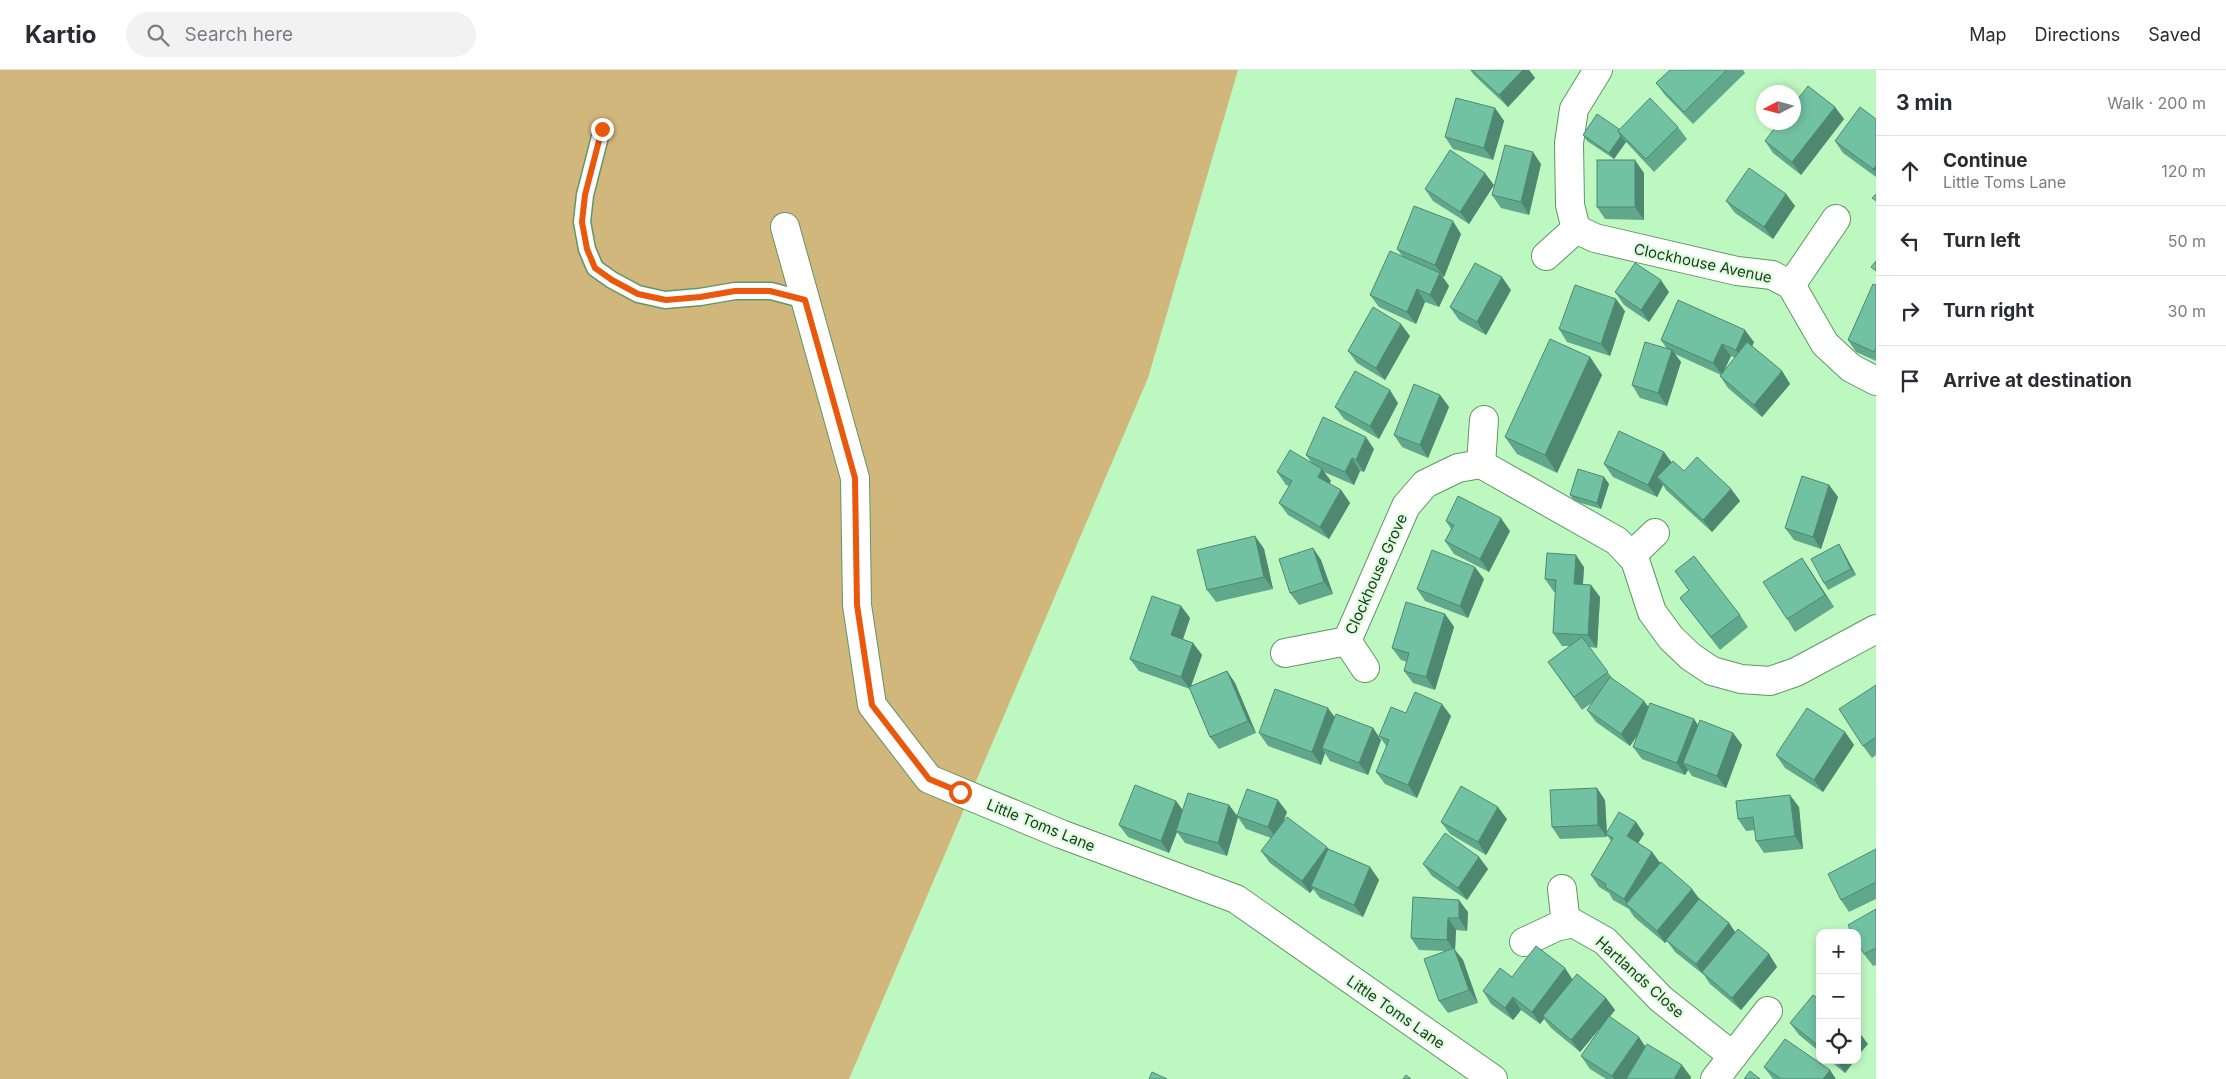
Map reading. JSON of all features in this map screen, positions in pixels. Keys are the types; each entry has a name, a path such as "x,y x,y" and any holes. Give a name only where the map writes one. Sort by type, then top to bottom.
{"street":[{"path":"1546,256 1576,229 1570,206 1569,143 1574,109 1598,70"},
{"path":"1791,286 1836,219"},
{"name":"Little Toms Lane","path":"785,227 855,478 857,605 872,705 929,779 1061,834 1236,899 1493,1079"},
{"name":"Clockhouse Avenue","path":"1576,229 1595,238 1737,271 1772,275 1791,286 1825,344 1851,368 1876,381"},
{"path":"1484,420 1481,464 1617,541 1635,560 1652,612 1671,638 1691,657 1712,671 1741,678 1770,681 1796,672 1876,629"},
{"name":"Clockhouse Grove","path":"1347,641 1406,506 1425,484 1458,468 1481,464"},
{"path":"1631,556 1655,533"},
{"name":"Clockhouse Grove","path":"1285,653 1347,641"},
{"name":"Clockhouse Grove","path":"1347,641 1365,668"},
{"path":"1524,942 1566,924 1562,889"},
{"name":"Hartlands Close","path":"1566,924 1573,923 1605,941 1661,999 1733,1056"},
{"path":"1715,1079 1768,1011"}],"lane":[{"path":"602,129 585,195 582,222 587,249 595,268 638,294 666,300 735,291 770,291 805,300"}],"shaded area":[{"path":"0,70 1238,70 1148,378 849,1079 0,1079"}],"building":[{"path":"1472,70 1523,70 1499,95"},
{"path":"1670,70 1727,70 1684,112 1656,83"},
{"path":"1808,86 1835,107 1792,162 1765,141 1773,130 1801,130 1801,95"},
{"path":"1456,98 1495,108 1484,148 1445,137"},
{"path":"1650,98 1678,127 1646,159 1618,131"},
{"path":"1860,107 1876,119 1876,166 1873,169 1835,141"},
{"path":"1597,114 1619,129 1618,131 1621,136 1609,153 1583,135"},
{"path":"1505,145 1533,152 1521,202 1492,195"},
{"path":"1450,150 1485,173 1460,212 1425,189"},
{"path":"1597,160 1635,160 1635,207 1597,207"},
{"path":"1749,168 1786,194 1764,227 1726,201"},
{"path":"1414,206 1453,221 1435,265 1397,249"},
{"path":"1390,251 1440,273 1430,295 1417,289 1407,312 1370,295"},
{"path":"1876,261 1876,271 1871,267"},
{"path":"1475,263 1502,277 1477,322 1450,307"},
{"path":"1635,263 1661,280 1641,310 1615,292"},
{"path":"1873,284 1876,285 1876,347 1874,352 1848,340"},
{"path":"1575,285 1616,299 1601,344 1559,329"},
{"path":"1678,300 1745,330 1736,350 1722,344 1713,363 1661,340"},
{"path":"1373,307 1401,324 1376,368 1348,351"},
{"path":"1550,339 1590,357 1545,455 1505,437"},
{"path":"1645,342 1672,350 1658,393 1632,385"},
{"path":"1747,342 1782,371 1754,405 1720,376"},
{"path":"1355,371 1390,390 1370,426 1335,407"},
{"path":"1414,384 1440,395 1420,445 1394,435"},
{"path":"1323,417 1366,437 1356,460 1352,458 1345,472 1306,455"},
{"path":"1619,431 1664,452 1648,485 1604,464"},
{"path":"1290,450 1322,469 1318,477 1341,490 1320,527 1279,503 1292,481 1277,472"},
{"path":"1697,457 1731,489 1703,520 1657,477 1673,461 1684,471"},
{"path":"1578,469 1604,477 1597,503 1570,495"},
{"path":"1802,476 1829,485 1813,537 1785,528"},
{"path":"1458,496 1501,518 1480,559 1445,541 1454,525 1446,521"},
{"path":"1255,536 1264,577 1207,590 1197,550"},
{"path":"1839,544 1851,569 1824,583 1811,559"},
{"path":"1313,548 1324,582 1290,593 1279,559"},
{"path":"1432,550 1475,567 1460,606 1417,589"},
{"path":"1547,553 1576,555 1574,584 1591,585 1588,635 1553,633 1556,580 1545,579"},
{"path":"1694,556 1740,615 1711,637 1680,598 1689,590 1675,571"},
{"path":"1802,558 1825,595 1787,619 1763,582"},
{"path":"1152,596 1181,606 1171,635 1193,643 1181,677 1130,659"},
{"path":"1406,602 1445,614 1426,677 1404,671 1409,653 1392,648"},
{"path":"1582,637 1608,672 1574,697 1548,662"},
{"path":"1227,671 1248,721 1210,737 1189,687"},
{"path":"1610,677 1644,701 1621,734 1587,710"},
{"path":"1876,685 1876,737 1863,746 1839,709"},
{"path":"1275,689 1328,708 1312,752 1259,733"},
{"path":"1415,692 1442,704 1408,785 1376,772 1389,740 1379,736 1391,707 1406,713"},
{"path":"1650,703 1694,719 1677,763 1633,747"},
{"path":"1807,708 1845,732 1814,780 1776,755"},
{"path":"1336,714 1373,728 1359,763 1322,748"},
{"path":"1700,720 1733,733 1717,776 1683,763"},
{"path":"1135,785 1176,801 1161,841 1119,825"},
{"path":"1461,786 1498,807 1478,842 1441,822"},
{"path":"1597,788 1598,825 1552,827 1550,790"},
{"path":"1247,789 1278,800 1268,827 1237,816"},
{"path":"1188,793 1229,805 1218,843 1176,831"},
{"path":"1790,795 1795,836 1756,841 1753,817 1738,819 1736,801"},
{"path":"1619,812 1636,822 1627,836 1652,852 1624,899 1605,887 1606,884 1591,875 1613,838 1606,834"},
{"path":"1287,817 1327,847 1302,881 1261,851"},
{"path":"1445,833 1479,857 1458,888 1423,864"},
{"path":"1328,849 1370,867 1354,905 1311,886"},
{"path":"1876,849 1876,882 1841,900 1828,874"},
{"path":"1661,862 1692,889 1657,931 1626,904"},
{"path":"1413,897 1459,900 1459,918 1448,918 1447,940 1411,938"},
{"path":"1699,899 1729,923 1696,964 1666,940"},
{"path":"1876,909 1876,948 1864,954 1861,949 1861,929 1850,929 1848,925"},
{"path":"1738,929 1769,954 1732,998 1702,972"},
{"path":"1536,946 1565,968 1532,1012 1513,997 1505,1008 1483,991 1500,968 1512,977"},
{"path":"1454,948 1469,990 1439,1001 1424,959"},
{"path":"1577,974 1606,998 1571,1040 1543,1016"},
{"path":"1813,995 1816,997 1816,1044 1790,1023"},
{"path":"1609,1016 1639,1037 1612,1076 1581,1056"},
{"path":"1785,1039 1816,1060 1816,1064 1821,1064 1830,1070 1823,1079 1781,1079 1764,1067"},
{"path":"1647,1044 1682,1065 1674,1079 1626,1079"},
{"path":"1750,1071 1760,1079 1744,1079"},
{"path":"1152,1072 1167,1079 1149,1079"},
{"path":"1406,1075 1411,1079 1403,1079"}],"route":[{"path":"602,129 585,195 582,222 587,249 595,268 638,294 666,300 735,291 770,291 805,300 855,478 857,605 872,705 929,779 960,792"}]}
